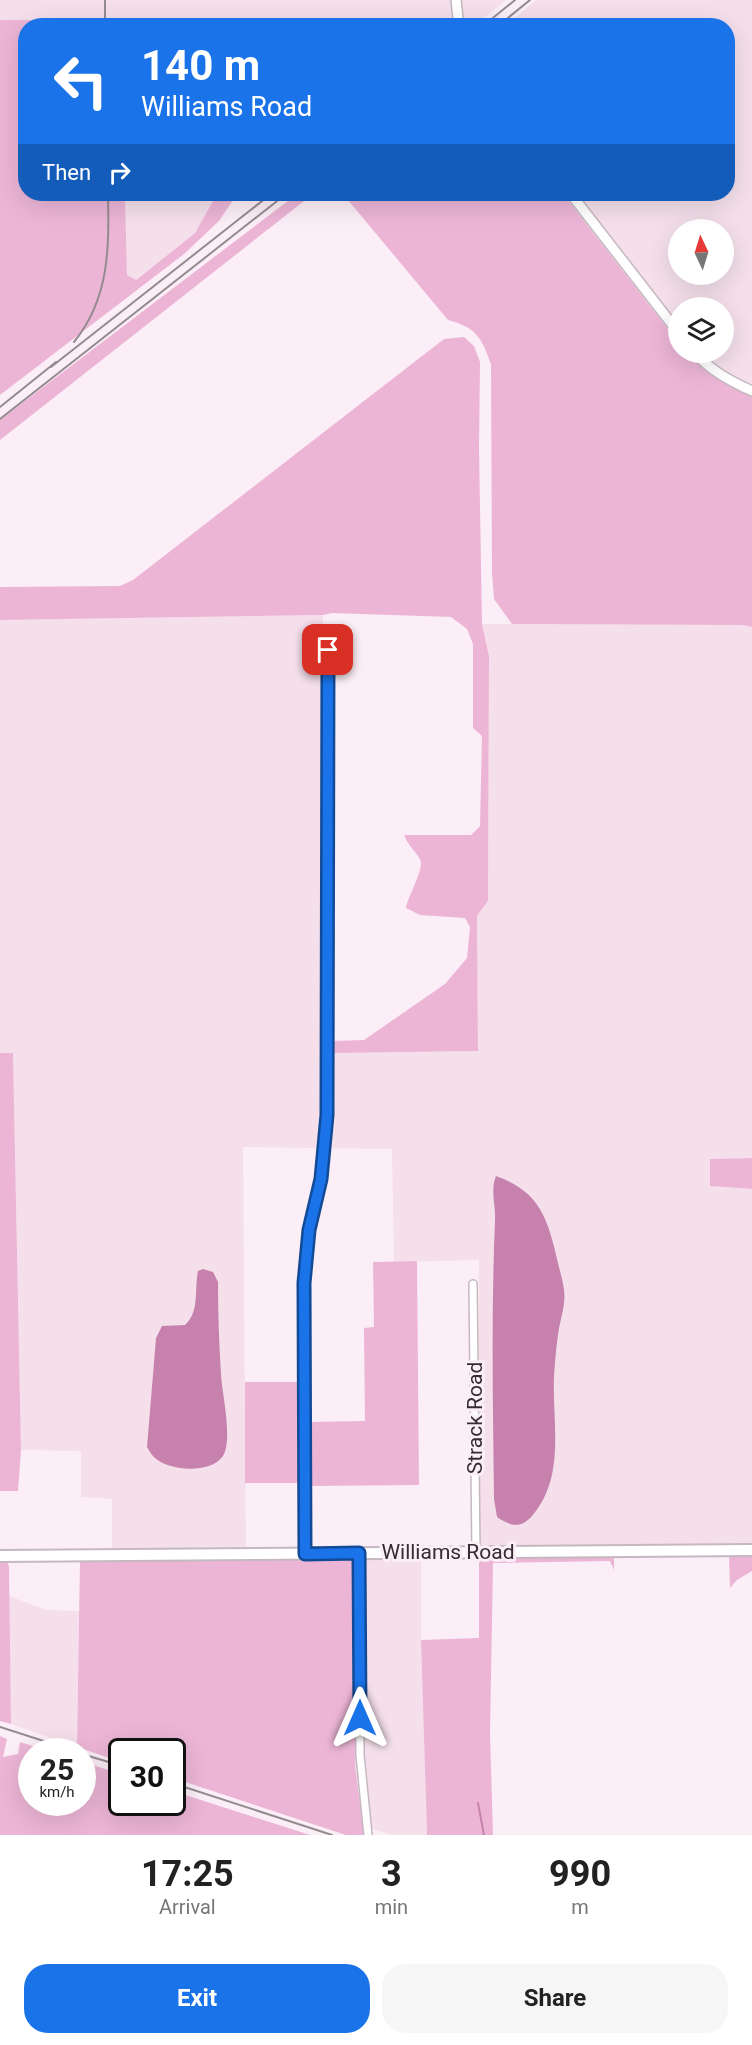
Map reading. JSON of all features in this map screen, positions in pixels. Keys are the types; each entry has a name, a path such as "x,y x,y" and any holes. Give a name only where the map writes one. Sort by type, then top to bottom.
{"main road":[{"name":"Williams Road","path":"0,1556 752,1550"}],"street":[{"path":"456,0 458,18"},
{"path":"576,201 668,319"},
{"path":"704,363 721,375 752,391"},
{"path":"305,1554 304,1283 309,1230 321,1179 327,1115 328,634"},
{"name":"Strack Road","path":"473,1284 476,1552"},
{"path":"359,1553 360,1755 368,1835"}],"shaded area":[{"path":"0,0 506,0 484,18 18,18 18,20 0,20"},
{"path":"536,0 752,0 752,385 715,363 734,363 734,297 668,297 668,310 583,201 735,201 735,18 515,18"},
{"path":"0,20 18,20 18,201 125,201 127,275 136,280 195,233 213,201 232,201 219,221 184,254 0,395"},
{"path":"125,201 213,201 195,233 135,280 127,275"},
{"path":"288,201 304,201 0,440 0,420"},
{"path":"349,201 568,201 668,329 668,363 699,363 752,397 752,627 743,625 512,624 494,599 491,364 477,335 458,323 448,320"},
{"path":"464,337 474,346 480,362 482,624 489,656 488,901 477,916 478,1051 332,1053 333,1041 364,1040 445,984 467,958 470,927 465,918 420,915 406,908 421,863 404,835 471,835 480,826 482,736 473,728 473,644 467,629 451,617 332,613 323,615 0,620 0,587 120,586 133,580 444,339"},
{"path":"323,615 324,1053 478,1051 477,916 488,901 489,656 482,624 743,625 752,627 752,1158 710,1159 710,1186 752,1189 752,1554 479,1557 479,1260 394,1262 392,1149 243,1147 246,1558 112,1559 112,1499 81,1497 81,1451 21,1450 13,1053 0,1053 0,620"},
{"path":"0,1053 13,1053 21,1450 18,1491 0,1491"},
{"path":"752,1158 752,1189 710,1186 710,1159"},
{"path":"496,1176 523,1190 540,1209 550,1234 564,1293 554,1376 555,1449 550,1484 532,1516 519,1525 510,1524 497,1517 494,1499 495,1215 493,1192"},
{"path":"417,1261 419,1485 307,1486 307,1422 365,1421 364,1328 374,1327 373,1262"},
{"path":"203,1269 213,1272 218,1282 220,1363 227,1439 223,1456 217,1462 209,1466 190,1469 161,1462 147,1447 156,1338 162,1326 185,1325 190,1319 195,1307 198,1271"},
{"path":"245,1382 301,1382 302,1483 245,1483"},
{"path":"729,1554 752,1554 752,1571 737,1580 730,1588"},
{"path":"421,1555 421,1640 427,1835 392,1835 373,1829 364,1829 358,1800 355,1767 355,1565 351,1559 355,1556"},
{"path":"614,1556 614,1570 610,1561 493,1563 490,1733 493,1835 427,1835 421,1640 479,1638 479,1557"},
{"path":"344,1557 351,1559 355,1565 355,1767 364,1835 346,1835 186,1782 186,1738 108,1738 108,1758 96,1753 96,1738 77,1738 80,1559"},
{"path":"0,1560 7,1562 9,1566 11,1724 0,1721"},
{"path":"9,1596 46,1610 79,1611 77,1738 51,1738 11,1724"},
{"path":"0,1736 7,1739 3,1757 18,1754 18,1816 96,1816 96,1766 108,1770 108,1816 186,1816 186,1795 310,1835 0,1835"}],"waterway":[{"path":"478,1803 484,1835"}],"railway":[{"path":"105,0 105,18"},
{"path":"493,18 515,0"},
{"path":"508,18 530,0"},
{"path":"74,342 95,308 101,290 107,253 108,201"},
{"path":"51,367 262,201"},
{"path":"0,419 277,201"},
{"path":"0,407 56,362"},
{"path":"0,1727 34,1738"},
{"path":"96,1758 108,1762"},
{"path":"186,1788 332,1835"}],"route":[{"path":"328,650 327,1115 321,1179 309,1230 304,1283 305,1554 359,1553 360,1718"}]}
